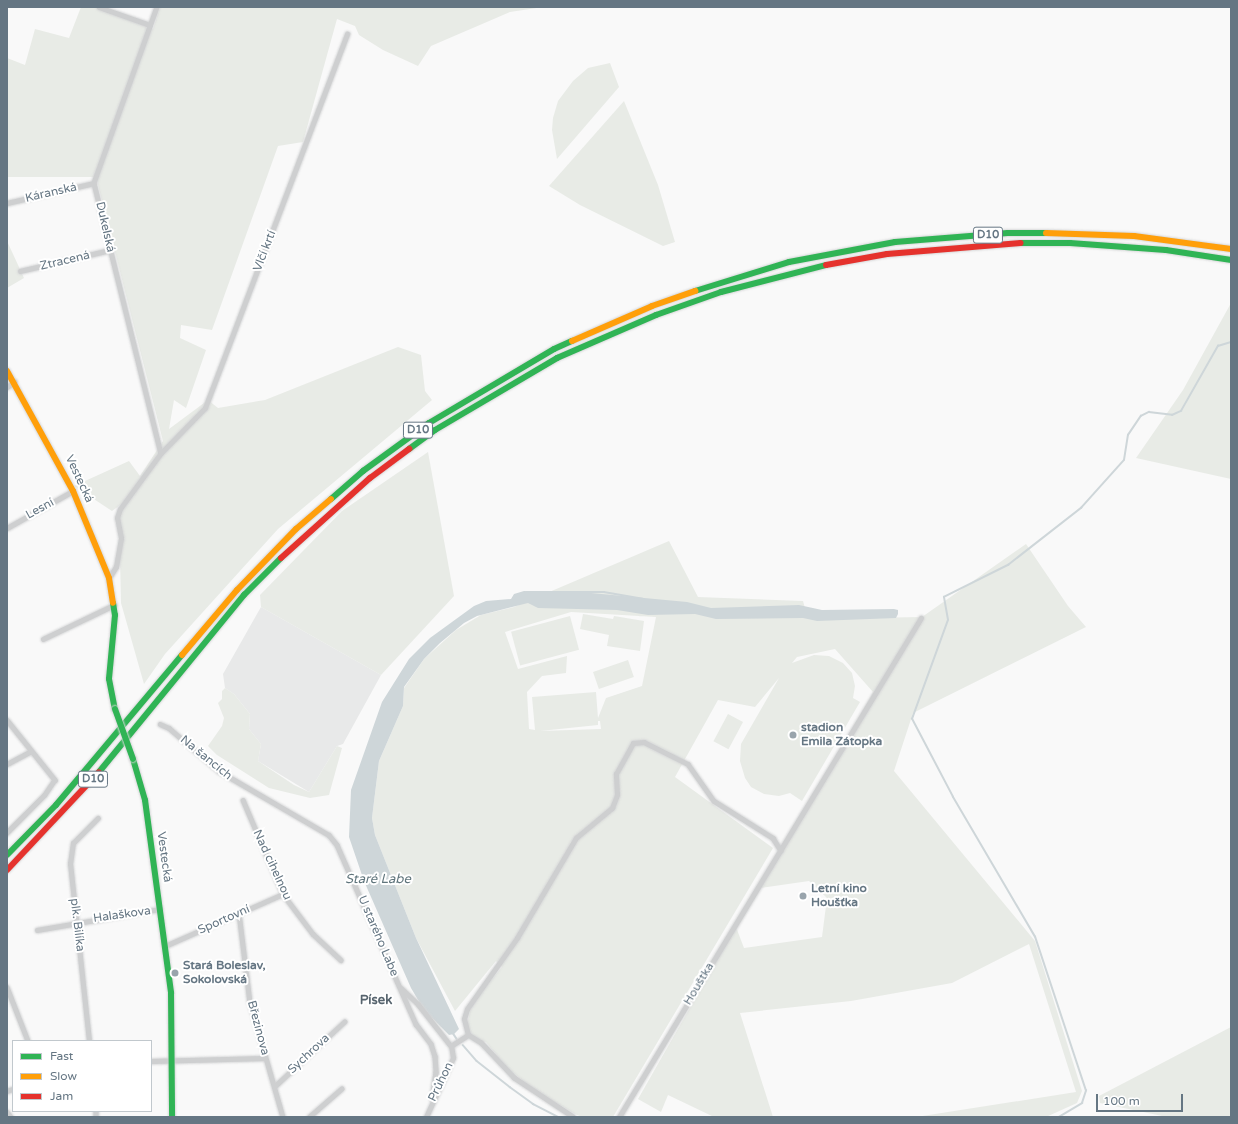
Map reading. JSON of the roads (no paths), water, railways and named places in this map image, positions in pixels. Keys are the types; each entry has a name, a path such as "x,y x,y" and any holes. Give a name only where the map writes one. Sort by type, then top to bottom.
{"main road":[{"name":"D10","path":"7,856 56,805 176,660 237,590 296,530 363,471 429,422 471,396 554,349 645,309 718,283 837,252 895,242 1008,234 1076,233 1134,236 1231,249"},
{"name":"D10","path":"7,870 86,787 181,669 244,595 304,535 370,478 435,430 557,358 656,315 721,292 751,283 830,264 880,256 1006,243 1133,247 1231,260"},
{"name":"Vestecká","path":"7,371 73,491 108,578 114,605 109,680 115,709 133,759 145,800 171,993 172,1117"}],"street":[{"path":"99,7 150,25"},
{"path":"94,183 157,7"},
{"name":"Vlčí krtí","path":"108,578 116,567 120,538 117,513 161,453 205,408 348,34"},
{"name":"Káranská","path":"7,204 94,183"},
{"name":"Dukelská","path":"94,183 161,453"},
{"name":"Ztracená","path":"20,271 110,250"},
{"path":"7,387 14,382"},
{"name":"Lesní","path":"7,528 73,491"},
{"path":"43,639 114,605"},
{"name":"Houštka","path":"619,1117 921,618"},
{"path":"7,720 56,780 45,795 7,833"},
{"name":"Na šancích","path":"160,724 170,728 219,771 252,792"},
{"path":"573,1117 514,1078 480,1043 468,1035 464,1019 468,1009 517,938 576,838 612,808 617,795 618,770 633,743 638,741 644,742 688,764 714,801 773,838 781,851"},
{"path":"7,764 31,751"},
{"name":"U starého Labe","path":"252,792 329,835 337,845 400,987 435,1056 432,1099"},
{"name":"Nad cihelnou","path":"242,800 283,894 312,934 341,960"},
{"name":"plk. Bilíka","path":"90,1040 70,864 73,843 98,818"},
{"name":"Sportovní","path":"165,946 283,894"},
{"name":"Halaškova","path":"37,930 160,909"},
{"name":"Březinova","path":"240,913 250,1002 283,1117"},
{"path":"7,987 28,1040"},
{"path":"400,987 418,1004 451,1046 468,1035"},
{"name":"Sychrova","path":"274,1087 344,1022"},
{"name":"Průhon","path":"426,1117 432,1099 439,1090 453,1058 451,1046"},
{"path":"152,1061 265,1058"},
{"path":"309,1117 341,1089"},
{"path":"7,1112 11,1117"}],"water":[{"name":"Staré Labe","path":"524,591 591,593 687,602 711,608 799,605 822,610 894,609 898,610 898,614 896,618 817,621 803,618 716,619 695,614 648,615 617,610 538,608 528,603 477,616 464,623 440,643 424,659 404,687 403,706 379,761 372,818 375,835 416,938 459,1029 454,1034 449,1035 424,1010 411,988 364,881 349,837 351,790 382,702 409,659 430,638 474,606 486,601 511,599 514,594"}],"waterway":[{"path":"1059,1117 1082,1103 1086,1091 1035,937 953,797 912,719 948,620 944,597 1008,565 1081,508 1124,460 1128,435 1141,416 1149,412 1172,415 1181,411 1218,346 1231,342"},
{"path":"527,592 604,592 642,599"},
{"path":"453,1033 457,1039"},
{"path":"463,1045 477,1061 510,1087 533,1104 559,1117"}],"place":[{"name":"stadion Emila Zátopka","path":"793,735"},
{"name":"Letní kino Houšťka","path":"803,896"},
{"name":"Stará Boleslav, Sokolovská","path":"175,973"}],"district":[{"name":"Písek","path":"376,1000"}]}
